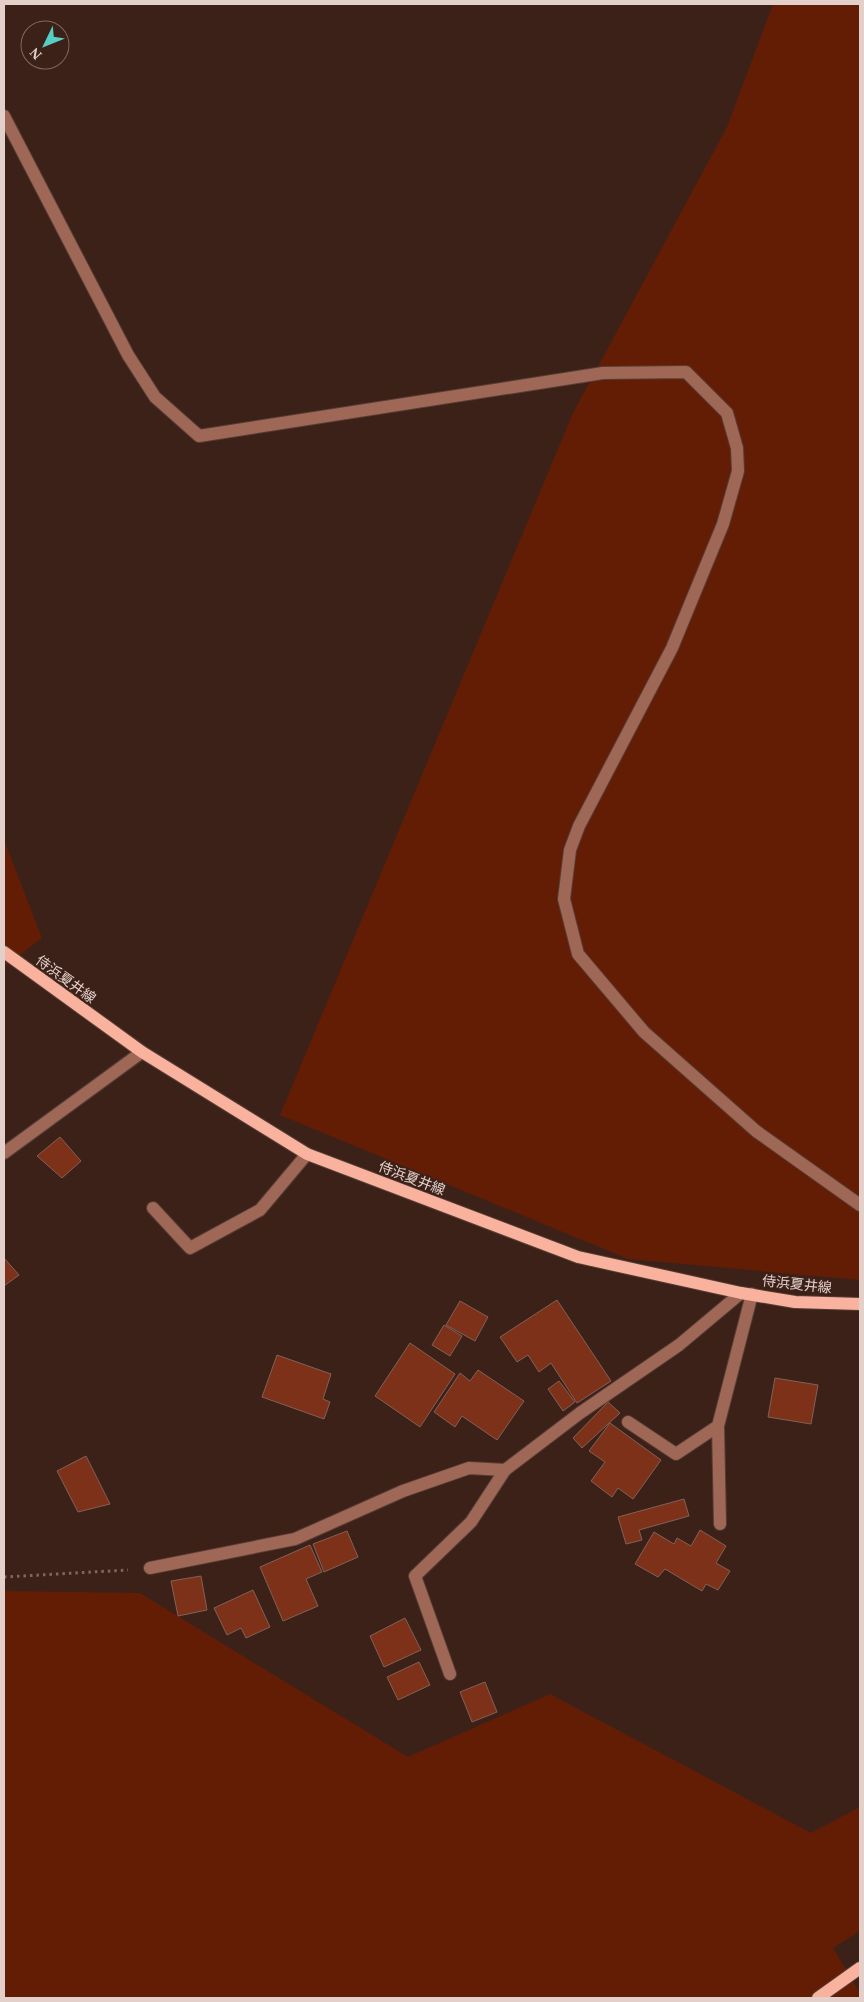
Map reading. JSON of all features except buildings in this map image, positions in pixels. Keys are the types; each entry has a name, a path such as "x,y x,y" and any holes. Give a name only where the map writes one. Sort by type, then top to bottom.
{"main road":[{"name":"侍浜夏井線","path":"4,952 142,1052 308,1154 578,1257 746,1294 795,1302 860,1304"},
{"path":"818,1998 860,1968"}],"street":[{"path":"4,116 128,355 155,397 199,436 603,373 686,372 728,413 737,448 738,471 724,524 672,648 579,826 570,850 564,899 578,954 644,1032 756,1131 860,1206"},
{"path":"4,1153 142,1052"},
{"path":"153,1208 190,1248 260,1210 308,1154"},
{"path":"720,1524 718,1426 746,1294"},
{"path":"450,1674 415,1576 471,1522 505,1470 580,1413 679,1345 746,1294"},
{"path":"628,1422 676,1454 718,1426"},
{"path":"150,1568 295,1539 403,1491 469,1468 505,1470"}],"path":[{"path":"4,1577 150,1568"}],"shaded area":[{"path":"773,4 860,4 860,1280 628,1259 280,1115 573,413 727,127"},
{"path":"4,840 42,938 4,967"},
{"path":"4,1591 140,1593 408,1757 550,1694 811,1833 860,1807 860,1931 833,1948 860,1993 860,1998 4,1998"}]}
